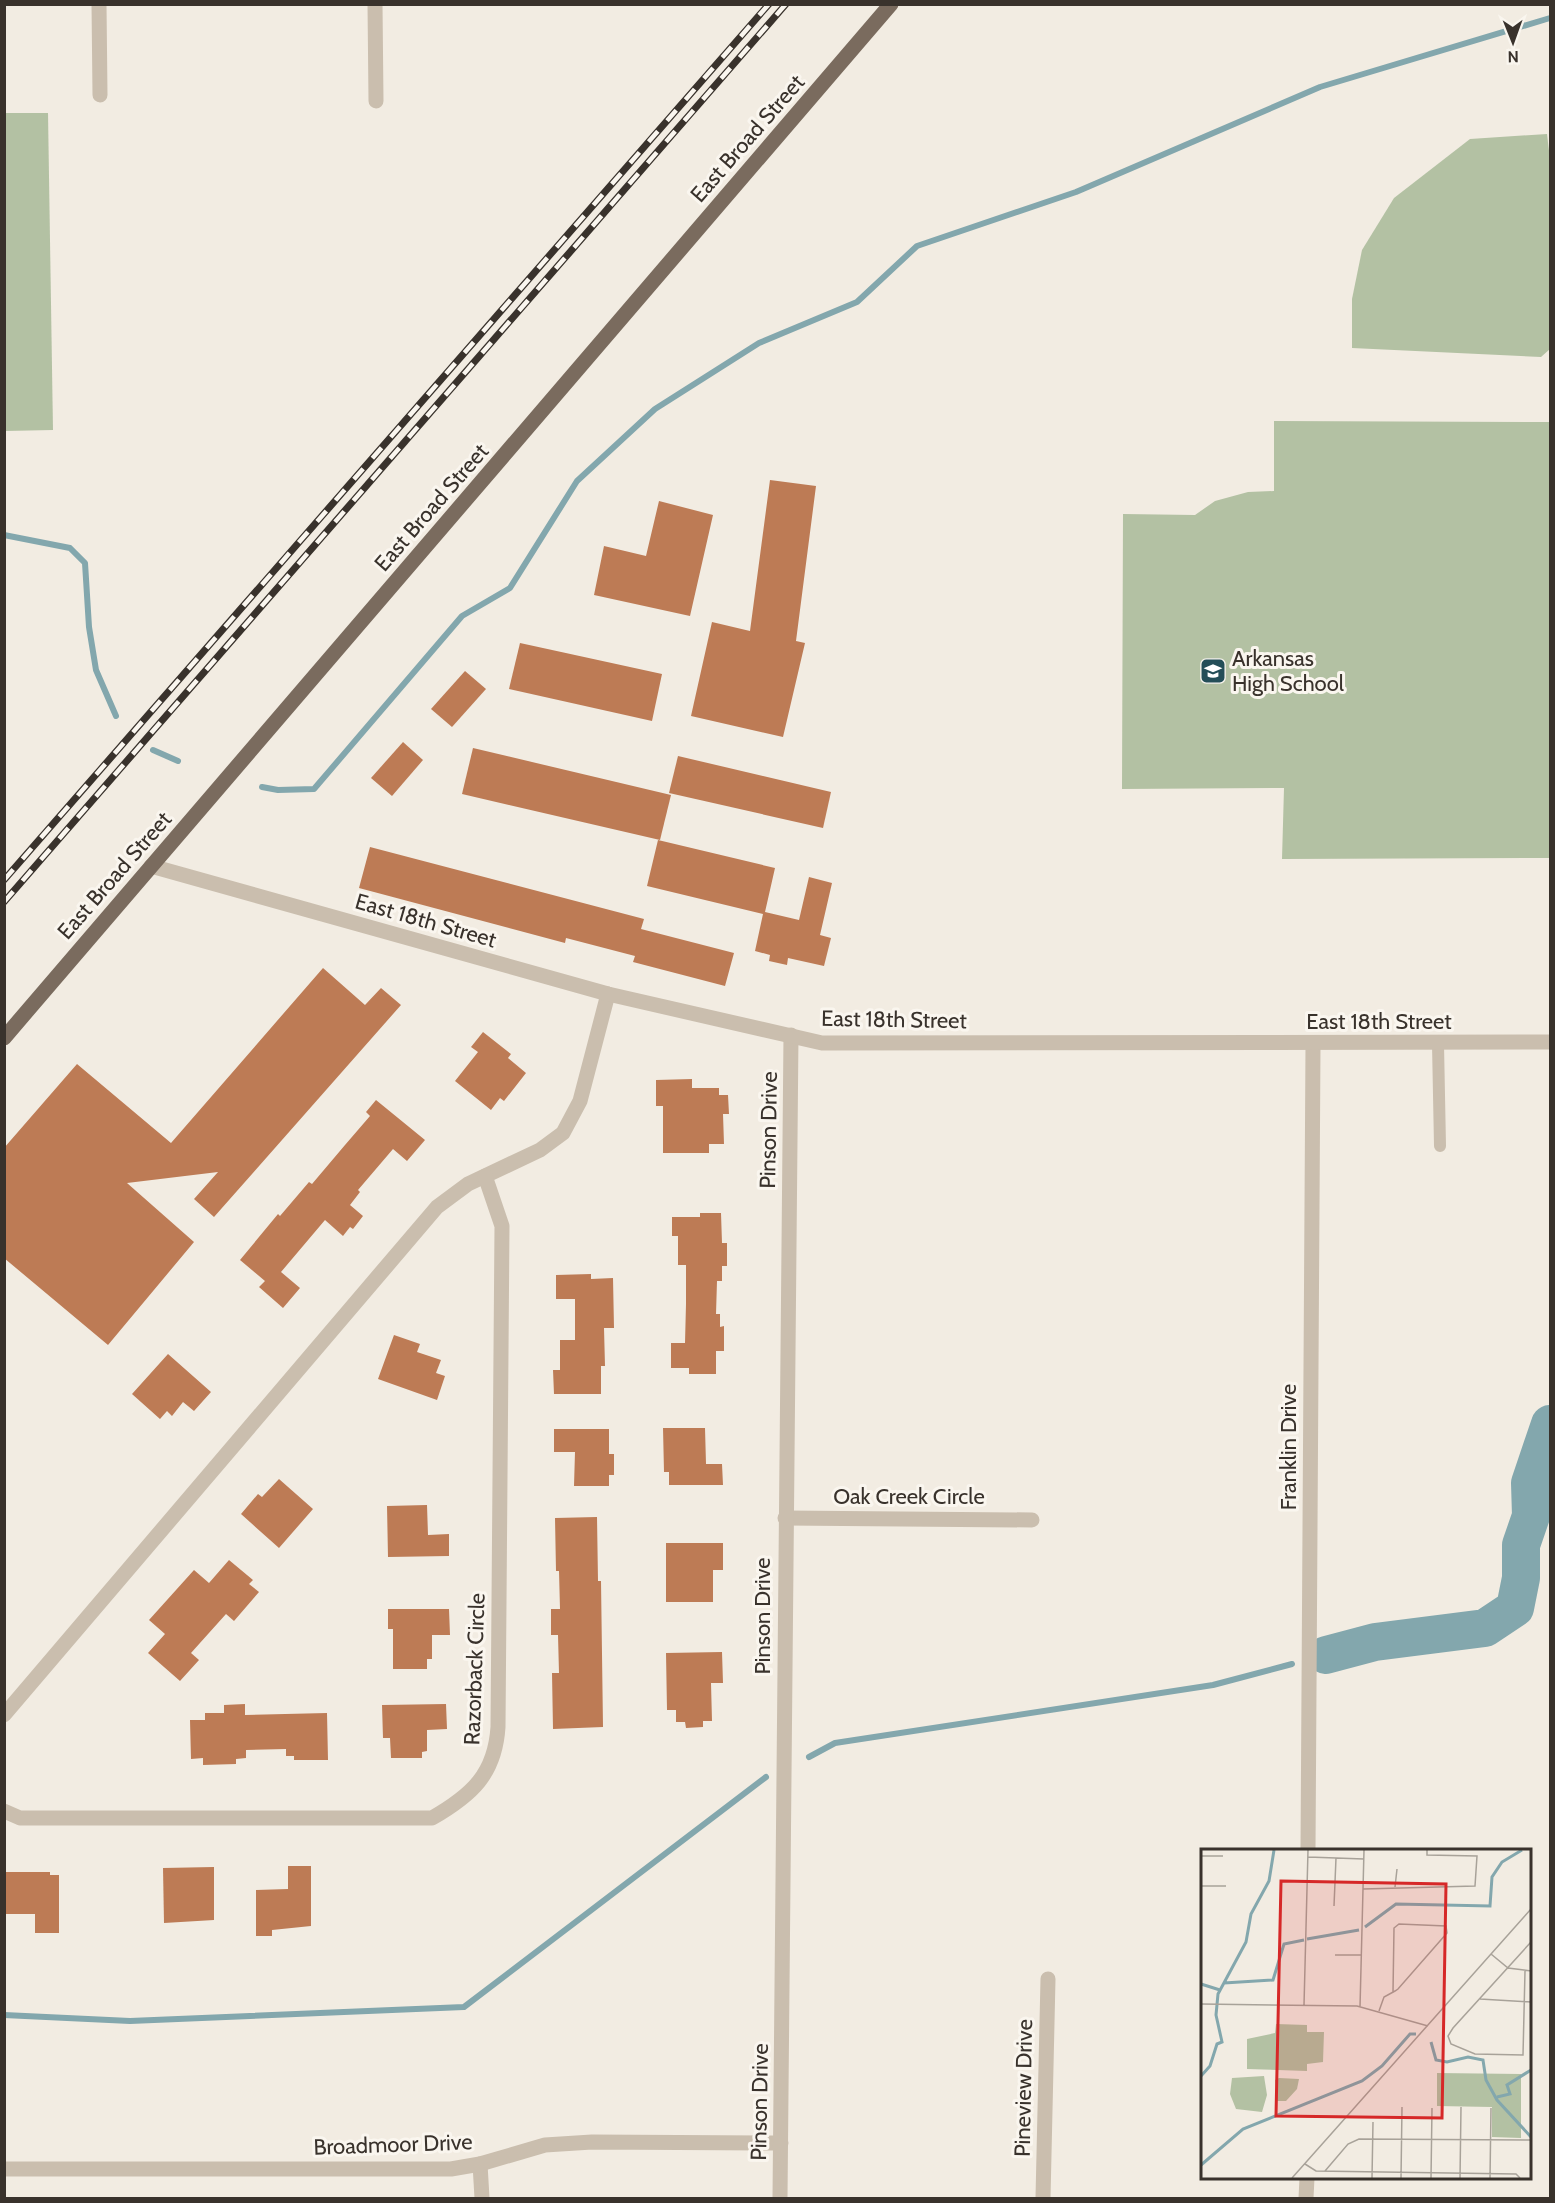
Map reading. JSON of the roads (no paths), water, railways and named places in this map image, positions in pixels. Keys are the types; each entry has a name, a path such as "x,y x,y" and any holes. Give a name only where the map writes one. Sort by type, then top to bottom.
{"main road":[{"name":"East Broad Street","path":"4,1038 891,4"}],"street":[{"path":"99,4 100,95"},
{"path":"375,4 376,101"},
{"name":"East 18th Street","path":"151,866 608,994 822,1043 1313,1045 1551,1042"},
{"path":"4,1715 437,1207 468,1184 540,1150 563,1133 580,1101 608,994"},
{"name":"Pinson Drive","path":"780,2199 791,1035"},
{"name":"Franklin Drive","path":"1308,1849 1313,1045"},
{"name":"Razorback Circle","path":"4,1811 20,1818 432,1818 461,1801 486,1773 497,1749 498,1726 503,1352 502,1226 485,1176"},
{"name":"Oak Creek Circle","path":"786,1518 1032,1520"},
{"name":"Pineview Drive","path":"1043,2199 1048,1979"},
{"name":"Broadmoor Drive","path":"4,2169 451,2169 480,2164 546,2145 592,2142 781,2143"},
{"path":"480,2164 482,2199"},
{"path":"1306,2179 1306,2199"}],"lane":[{"path":"1438,1044 1440,1146"}],"waterway":[{"path":"262,787 278,790 314,789 462,616 510,588 577,481 655,409 759,343 857,302 917,246 1076,192 1320,87 1550,18"},
{"path":"4,535 70,548 85,563 89,627 96,670 116,716"},
{"path":"153,750 178,761"},
{"path":"1326,1655 1375,1642 1485,1628 1515,1608 1521,1578 1521,1545 1531,1516 1530,1483 1550,1424"},
{"path":"809,1757 835,1743 1213,1685 1292,1664"},
{"path":"4,2015 130,2021 464,2007 766,1777"}],"railway":[{"path":"4,880 769,4"},
{"path":"4,902 786,4"}],"place":[{"name":"Arkansas High School","path":"1213,671"}]}
